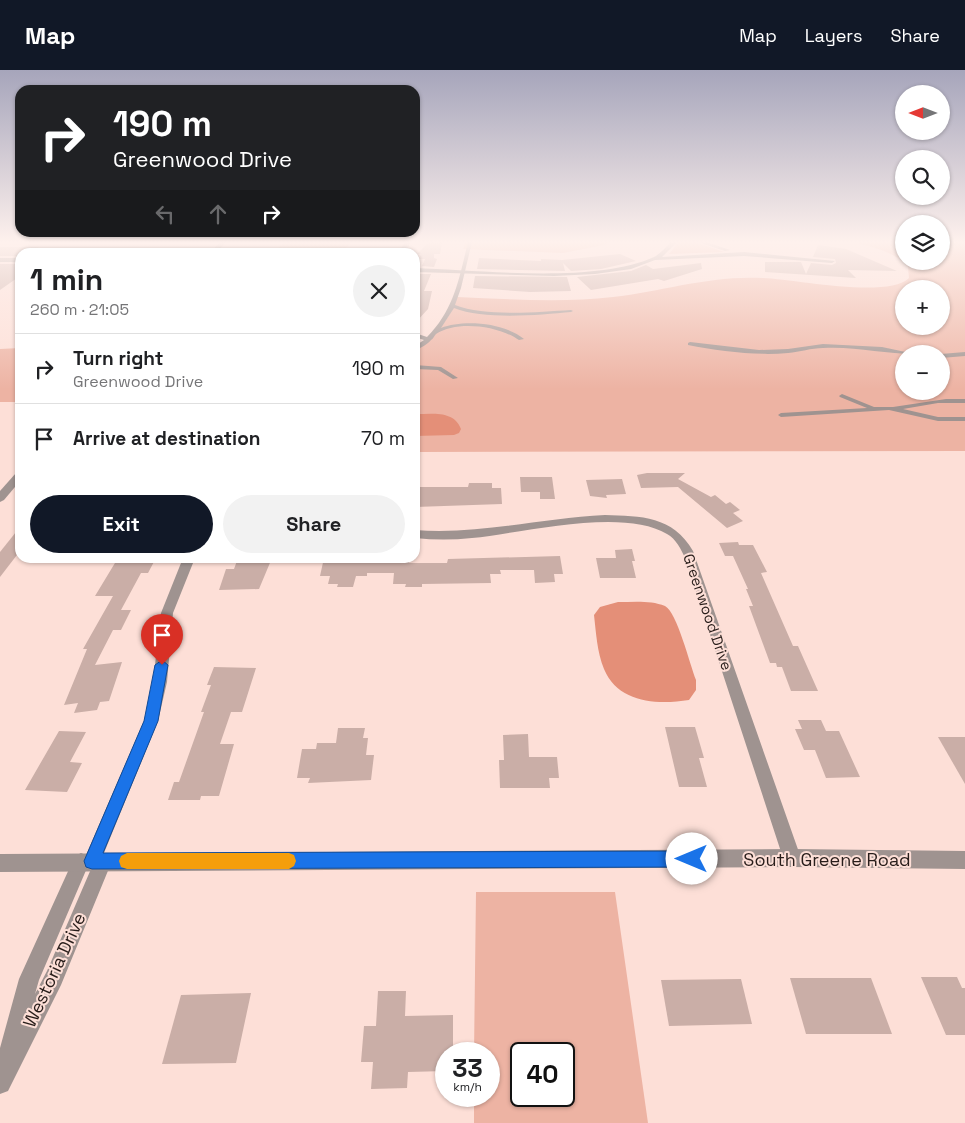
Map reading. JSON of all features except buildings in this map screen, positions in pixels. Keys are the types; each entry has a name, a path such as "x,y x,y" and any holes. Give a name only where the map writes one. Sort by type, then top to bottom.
{"street":[{"path":"0,498 15,481"},
{"name":"Greenwood Drive","path":"420,534 457,535 575,520 643,521 672,531 683,543 691,558 792,858"},
{"path":"92,861 151,721 160,682 167,612 187,563"},
{"name":"South Greene Road","path":"0,863 792,858 965,860"},
{"name":"Westoria Drive","path":"1,1080 54,978 92,861"}],"lane":[{"path":"420,346 437,332 454,306 457,291"},
{"path":"454,306 465,311 524,314 571,311"},
{"path":"437,332 447,328 468,326 503,330 521,339"},
{"path":"420,336 429,340"},
{"path":"690,344 759,352 830,346 895,352"},
{"path":"950,355 965,354"},
{"path":"420,367 439,368 456,378"},
{"path":"842,396 865,405 889,408 938,419 965,419"},
{"path":"781,415 913,406 940,399 965,401"}],"shaded area":[{"path":"648,291 895,291 895,335 950,335 950,291 965,291 965,451 420,452 420,345 446,320 457,297 574,300 613,297"},
{"path":"15,348 15,402 0,402 0,349"},
{"path":"420,414 442,414 453,419 461,429 459,433 454,435 420,436"},
{"path":"618,602 654,603 665,606 670,610 696,680 696,690 689,700 664,702 640,699 619,689 610,680 600,656 594,615 600,607"},
{"path":"476,892 615,892 648,1123 474,1123 474,1107 500,1107 500,1042 474,1042"}],"slow traffic":[{"path":"127,861 289,861"}],"route":[{"path":"162,665 157,701 151,721 92,861 692,859"}]}
